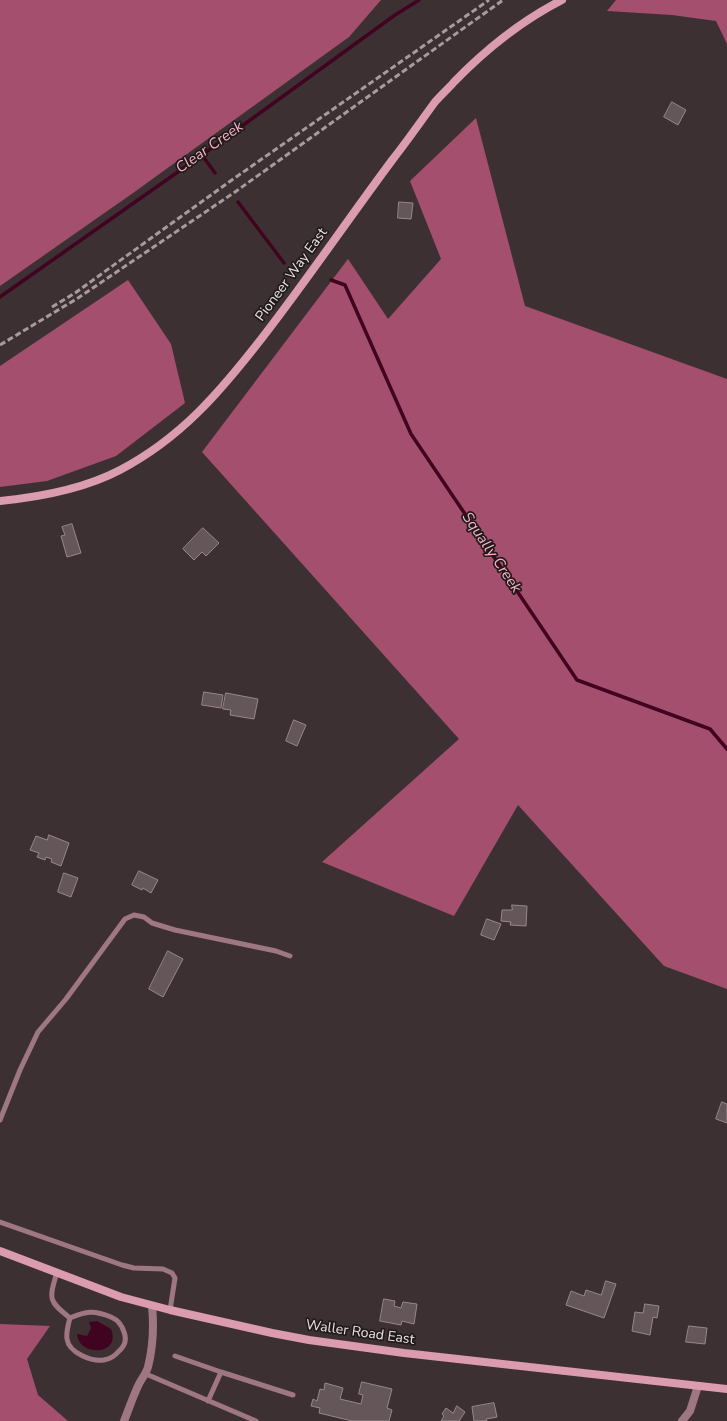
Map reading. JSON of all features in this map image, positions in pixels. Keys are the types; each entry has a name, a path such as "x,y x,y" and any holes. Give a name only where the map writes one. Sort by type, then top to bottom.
{"main road":[{"name":"Pioneer Way East","path":"0,501 55,493 119,471 144,457 165,442 191,420 235,373 282,313 436,102 472,63 493,45 519,25 562,0"},
{"name":"Waller Road East","path":"0,1251 122,1297 152,1306 237,1326 309,1340 404,1353 727,1388"}],"street":[{"path":"124,1421 140,1382 146,1374 153,1336 154,1322 152,1306"},
{"path":"682,1421 690,1411 698,1386"}],"lane":[{"path":"0,1120 20,1070 38,1032 66,999 125,919 134,915 144,917 152,923 175,930 276,951 290,956"},
{"path":"0,1222 122,1265 134,1268 163,1269 172,1273 175,1278 170,1310"},
{"path":"57,1272 51,1292 52,1300 56,1307 70,1318"},
{"path":"90,1312 98,1312 115,1318 123,1328 126,1338 124,1346 114,1357 105,1360 99,1361 80,1356 67,1340 67,1330 70,1318 82,1313 90,1312"},
{"path":"175,1356 293,1395"},
{"path":"208,1401 221,1372"},
{"path":"146,1374 256,1421"}],"shaded area":[{"path":"0,0 381,0 349,37 133,193 0,286"},
{"path":"616,0 727,0 727,44 716,21 672,15 607,11"},
{"path":"476,118 525,306 727,379 727,989 664,966 518,805 454,916 322,862 459,739 202,452 348,259 388,319 441,259 410,181"},
{"path":"128,280 171,344 185,403 116,456 47,481 0,487 0,366"},
{"path":"97,1321 111,1329 113,1338 105,1349 91,1350 84,1347 79,1341 77,1334 87,1336 91,1328 89,1322"},
{"path":"0,1324 50,1326 27,1359 38,1395 68,1421 0,1421"}],"building":[{"path":"672,102 686,110 678,125 664,117"},
{"path":"399,202 413,203 411,219 398,218"},
{"path":"72,524 81,553 67,557 61,536 65,535 62,527"},
{"path":"203,528 219,543 206,556 202,552 194,560 183,549"},
{"path":"204,692 223,695 221,708 202,705"},
{"path":"226,693 258,699 254,719 230,715 231,710 223,709"},
{"path":"294,720 306,725 297,746 286,741"},
{"path":"49,835 69,843 61,866 51,862 52,859 46,857 45,860 37,857 39,853 30,850 36,836 47,840"},
{"path":"139,871 158,880 151,893 143,888 142,890 132,885"},
{"path":"64,873 78,878 71,897 58,892"},
{"path":"512,905 527,906 526,926 510,925 511,922 501,921 502,910 512,910"},
{"path":"487,919 501,924 494,940 481,935"},
{"path":"168,951 183,959 163,997 149,989"},
{"path":"722,1102 727,1104 727,1123 716,1119"},
{"path":"606,1281 616,1284 604,1318 566,1305 571,1291 584,1296 586,1290 601,1295"},
{"path":"384,1299 395,1301 394,1306 401,1308 403,1302 417,1304 414,1324 402,1321 401,1325 380,1321"},
{"path":"645,1304 659,1306 657,1318 653,1317 650,1335 632,1331 635,1312 643,1313"},
{"path":"689,1326 707,1328 705,1344 686,1342"},
{"path":"362,1382 392,1389 387,1408 392,1410 389,1421 352,1421 319,1413 320,1408 311,1406 313,1399 317,1401 320,1389 324,1390 325,1383 343,1388 340,1399 361,1404 363,1395 359,1394"},
{"path":"494,1403 497,1417 486,1419 487,1421 474,1421 472,1407"},
{"path":"457,1406 465,1412 459,1421 441,1421 444,1416 442,1414 446,1408 453,1413"}],"waterway":[{"name":"Clear Creek","path":"0,297 202,155 395,15 419,0"},
{"name":"Squally Creek","path":"202,155 215,173"},
{"name":"Squally Creek","path":"238,202 284,263"},
{"name":"Squally Creek","path":"331,280 345,285 411,434 577,680 710,729 727,749"}],"railway":[{"path":"52,307 75,293 229,182 489,0"},
{"path":"0,345 78,298 235,192 503,0"}]}
